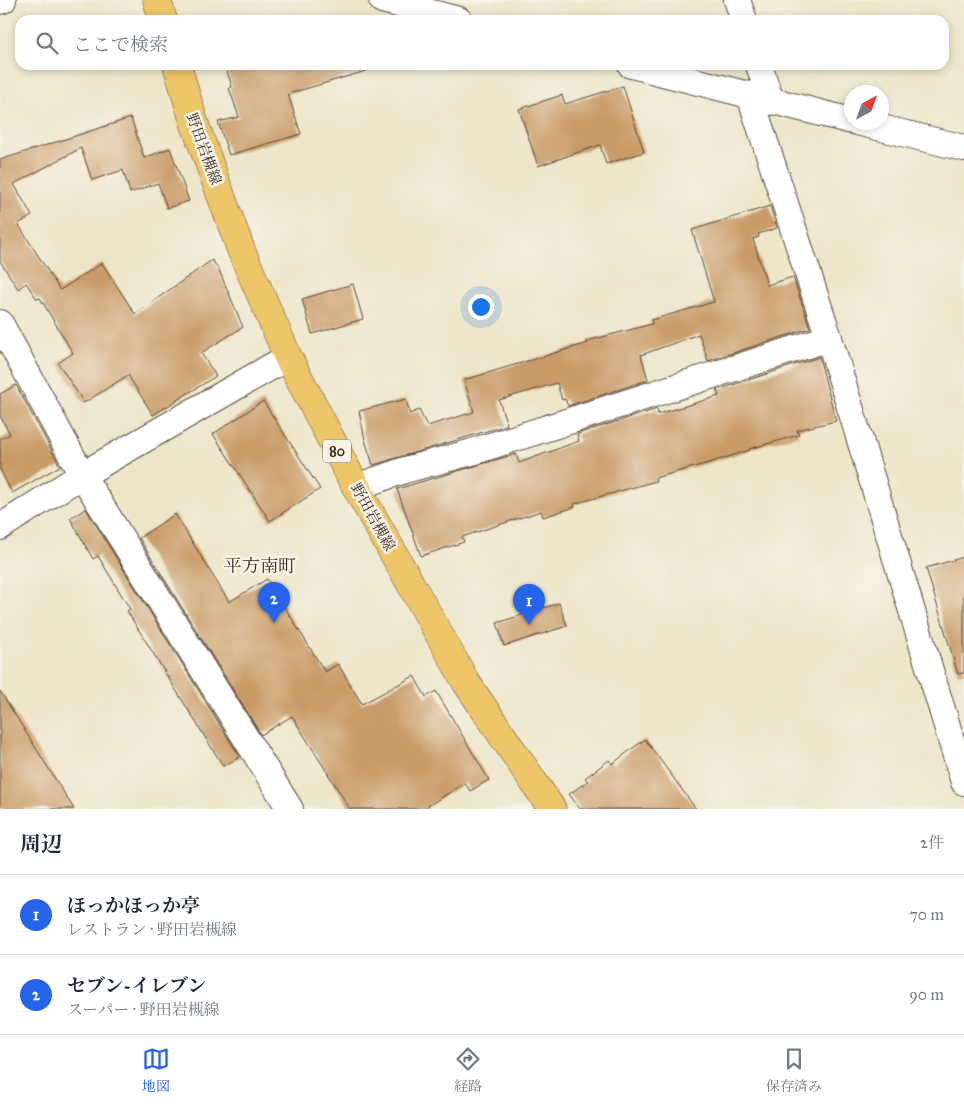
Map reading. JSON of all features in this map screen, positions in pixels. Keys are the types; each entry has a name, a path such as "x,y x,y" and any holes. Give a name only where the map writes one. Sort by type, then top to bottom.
{"main road":[{"path":"158,0 162,15"},
{"name":"野田岩槻線","path":"178,70 194,122 241,250 288,357 356,487 466,682 552,809"}],"street":[{"path":"382,0 440,15"},
{"path":"737,0 742,15"},
{"path":"650,70 844,119"},
{"path":"758,70 760,99 829,338 964,782"},
{"path":"889,130 964,148"},
{"path":"0,323 82,475 290,809"},
{"path":"356,487 829,338"},
{"path":"0,527 82,475 288,357"}],"building":[{"path":"227,70 366,71 288,94 301,134 229,155 218,122 239,117 229,88 232,87"},
{"path":"623,86 644,152 606,164 600,145 538,166 519,109 562,95 565,104"},
{"path":"131,118 144,158 170,148 189,201 167,208 158,183 130,193 123,170 92,180 81,148 14,184 32,216 18,224 60,290 102,263 135,314 212,260 219,270 243,327 201,353 216,376 153,415 128,375 84,403 58,363 73,353 40,298 37,299 26,283 18,289 0,261 0,160"},
{"path":"770,206 777,228 758,234 759,237 753,239 767,285 793,277 810,328 708,361 699,334 641,355 648,380 568,406 565,399 562,400 557,383 499,400 507,425 373,465 359,411 406,399 410,414 419,410 427,426 474,412 464,380 588,343 587,341 652,324 651,320 714,302 692,230"},
{"path":"353,284 363,319 312,334 302,299"},
{"path":"819,357 836,421 797,430 799,435 655,478 656,481 574,504 575,507 543,517 541,511 462,537 464,542 421,556 397,489 516,454 519,463 579,441 577,434 657,409 658,414 719,396 717,390"},
{"path":"16,385 60,466 12,493 0,469 0,439 10,434 0,416 0,394"},
{"path":"263,401 320,489 270,521 213,434"},
{"path":"86,509 240,757 223,766 127,611 130,609 98,556 93,559 70,518"},
{"path":"175,514 229,602 267,579 325,672 338,664 362,704 414,676 426,697 436,691 489,780 470,791 465,783 423,809 350,809 292,716 261,735 139,538"},
{"path":"964,557 964,673 958,674 926,568"},
{"path":"559,603 567,626 504,646 497,623"},
{"path":"0,691 74,809 0,809"},
{"path":"645,739 696,809 580,809 569,794 588,781 585,778 609,760 612,764"}],"place":[{"name":"セブン-イレブン","path":"274,623"},
{"name":"ほっかほっか亭","path":"529,625"}],"district":[{"name":"平方南町","path":"260,566"}]}
